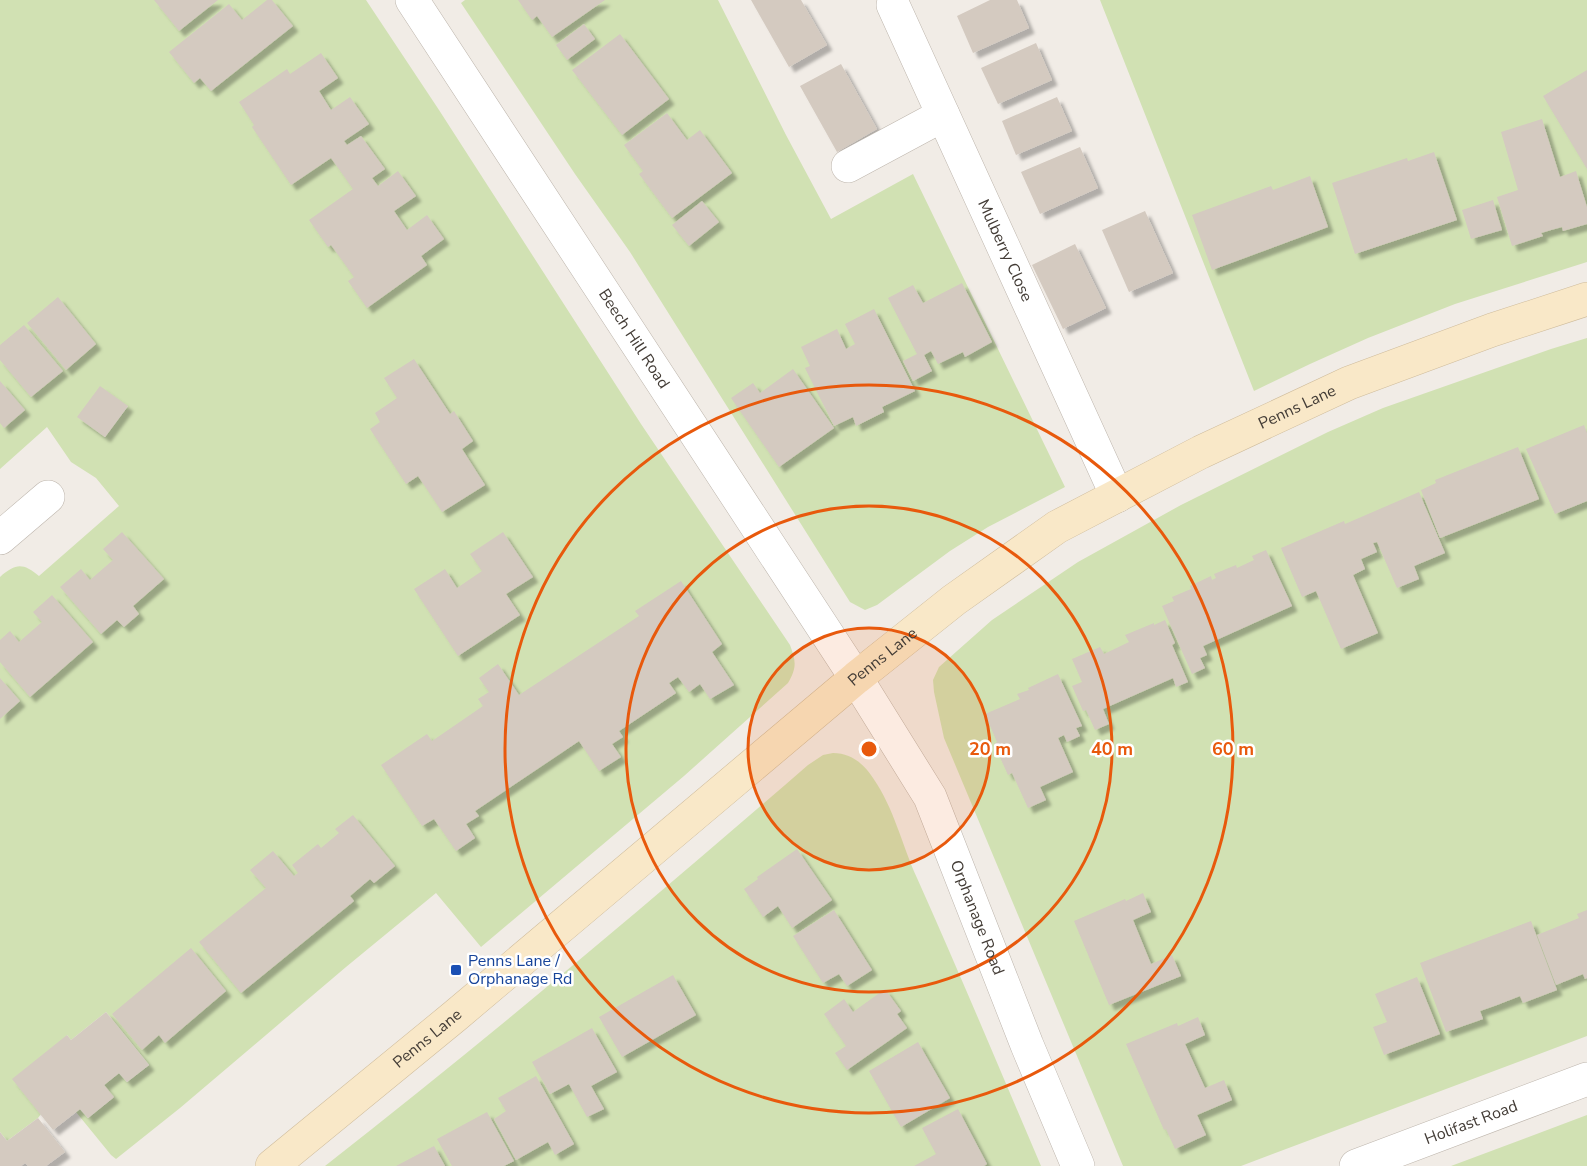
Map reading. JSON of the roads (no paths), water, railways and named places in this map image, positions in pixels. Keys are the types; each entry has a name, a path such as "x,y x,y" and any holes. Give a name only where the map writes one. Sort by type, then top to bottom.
{"main road":[{"name":"Penns Lane","path":"272,1166 455,1016 856,678 954,600 1057,527 1201,452 1349,382 1492,330 1587,299"}],"street":[{"name":"Beech Hill Road","path":"422,4 856,678"},
{"name":"Mulberry Close","path":"893,5 1117,496"},
{"path":"848,166 943,115"},
{"path":"0,538 48,497"},
{"name":"Orphanage Road","path":"856,678 930,797 1027,1045 1078,1166"},
{"name":"Holifast Road","path":"1356,1166 1587,1079"}],"place":[{"name":"Penns Lane / Orphanage Rd","path":"456,970"}]}
